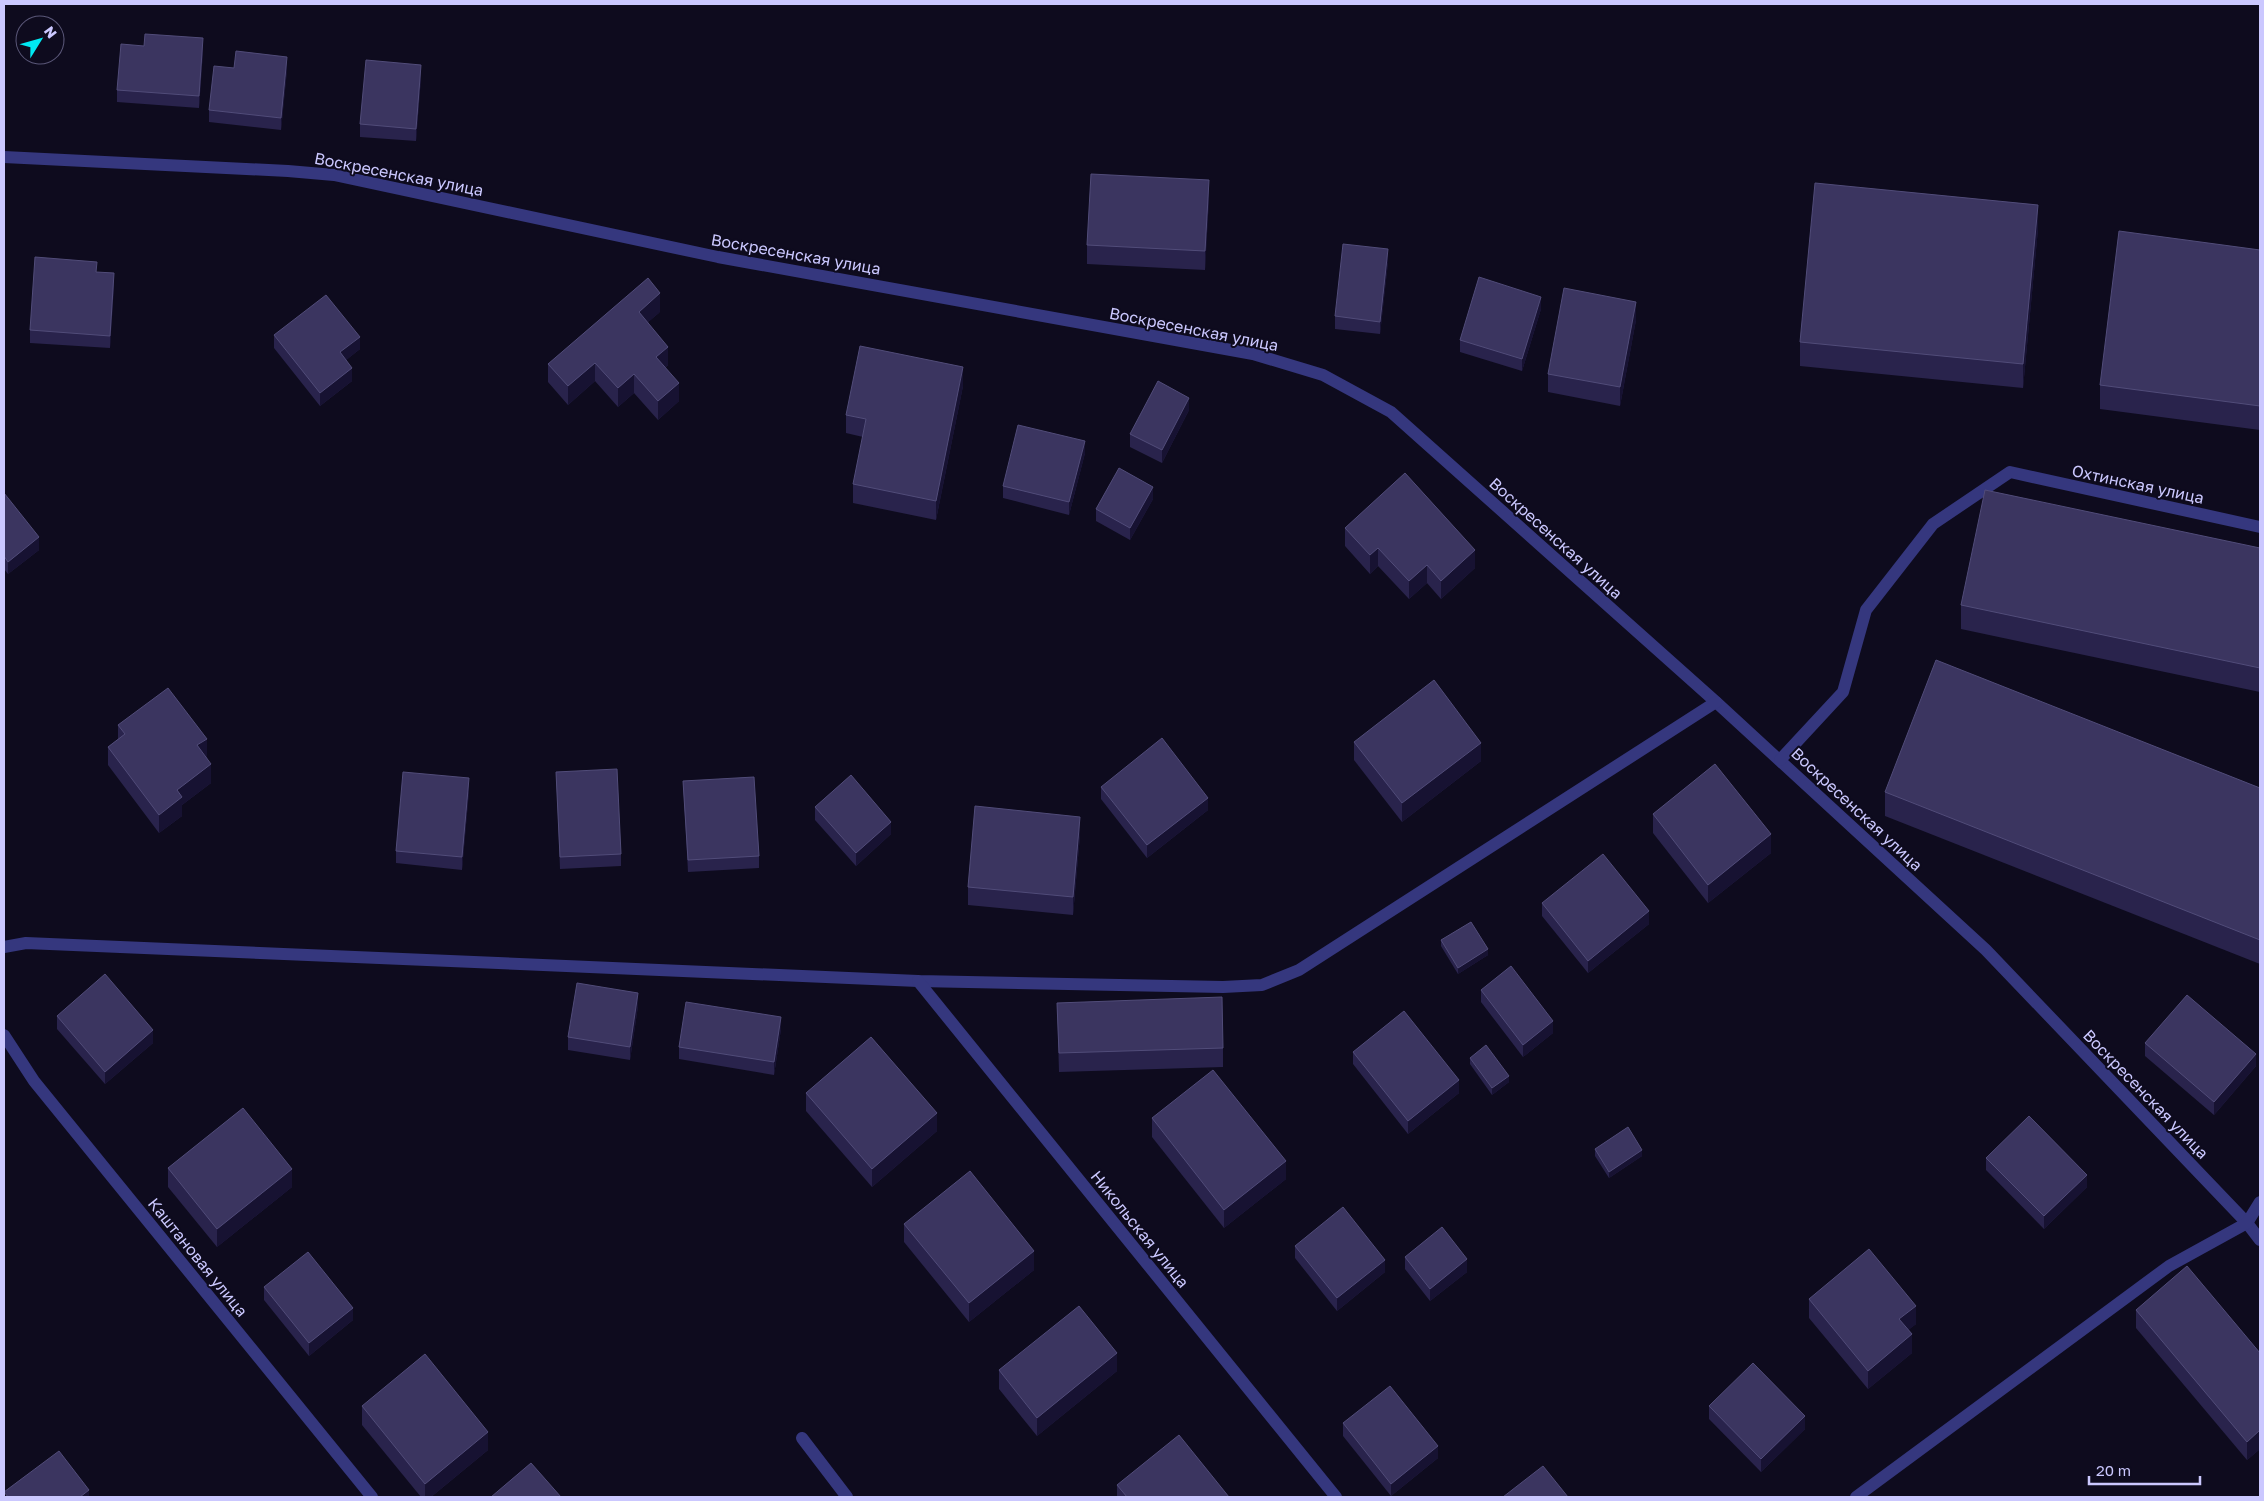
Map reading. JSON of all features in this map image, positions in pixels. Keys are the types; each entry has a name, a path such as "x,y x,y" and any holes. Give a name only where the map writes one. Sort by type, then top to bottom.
{"street":[{"name":"Воскресенская улица","path":"4,157 334,175 718,257 1253,354 1323,375 1391,412 1716,702 1986,950 2247,1224 2260,1240"},
{"name":"Охтинская улица","path":"1780,760 1843,692 1866,610 1933,524 2010,472 2260,527"},
{"path":"4,947 26,944 918,980 1223,987 1262,985 1299,970 1716,702"},
{"name":"Никольская улица","path":"918,980 1336,1497"},
{"name":"Каштановая улица","path":"4,1035 34,1081 372,1497"},
{"path":"1856,1497 2169,1266 2247,1224 2260,1202"},
{"path":"802,1438 847,1497"}],"building":[{"path":"145,34 203,38 199,96 117,90 121,44 144,46"},
{"path":"236,51 287,57 281,118 209,110 214,66 234,68"},
{"path":"366,60 421,65 416,129 360,124"},
{"path":"1091,174 1209,180 1205,251 1087,245"},
{"path":"1815,183 2038,205 2023,364 1800,342"},
{"path":"2119,231 2260,250 2260,406 2100,385"},
{"path":"1343,244 1388,249 1380,322 1335,316"},
{"path":"35,257 97,262 96,272 114,273 110,336 30,330"},
{"path":"1479,277 1541,297 1522,359 1460,340"},
{"path":"648,278 660,293 639,312 668,347 656,357 679,383 658,401 634,374 618,388 595,363 568,386 548,364"},
{"path":"1564,288 1636,302 1620,387 1548,374"},
{"path":"326,295 360,337 340,352 352,368 320,393 274,335"},
{"path":"860,346 963,367 936,501 853,484 866,419 846,415"},
{"path":"1158,381 1189,398 1162,450 1130,434"},
{"path":"1018,425 1085,441 1069,502 1003,486"},
{"path":"1119,468 1153,487 1130,528 1096,509"},
{"path":"1405,473 1475,550 1441,581 1427,565 1409,581 1378,548 1370,555 1345,528"},
{"path":"1985,490 2260,548 2260,668 1961,605"},
{"path":"4,493 39,537 8,562 4,556"},
{"path":"1936,660 2260,788 2260,940 1885,792"},
{"path":"1434,680 1481,743 1402,803 1354,742"},
{"path":"168,688 207,739 197,745 211,764 177,790 182,797 159,815 108,747 125,734 118,725"},
{"path":"1162,738 1208,798 1147,845 1101,787"},
{"path":"1715,764 1771,834 1708,885 1653,814"},
{"path":"617,769 621,854 560,857 556,772"},
{"path":"403,772 469,778 462,857 396,851"},
{"path":"851,775 891,822 856,853 815,807"},
{"path":"754,777 759,856 688,860 683,781"},
{"path":"975,806 1080,817 1073,897 968,887"},
{"path":"1603,854 1649,911 1588,961 1542,903"},
{"path":"1471,922 1488,949 1458,968 1441,940"},
{"path":"1511,966 1553,1021 1523,1045 1481,990"},
{"path":"105,974 153,1030 105,1072 57,1016"},
{"path":"577,983 638,993 630,1047 568,1037"},
{"path":"2187,995 2256,1054 2214,1102 2145,1043"},
{"path":"1222,997 1223,1048 1059,1053 1057,1003"},
{"path":"686,1002 781,1017 774,1062 679,1047"},
{"path":"1404,1011 1459,1080 1408,1121 1353,1052"},
{"path":"871,1037 937,1113 872,1169 806,1093"},
{"path":"1486,1045 1509,1076 1492,1088 1470,1058"},
{"path":"1213,1070 1286,1161 1224,1210 1152,1118"},
{"path":"243,1108 292,1169 217,1229 168,1168"},
{"path":"2029,1116 2087,1175 2044,1216 1986,1158"},
{"path":"1628,1127 1642,1150 1609,1172 1595,1149"},
{"path":"970,1171 1034,1251 969,1303 904,1224"},
{"path":"1343,1207 1385,1260 1337,1298 1295,1246"},
{"path":"1442,1227 1467,1259 1430,1289 1405,1257"},
{"path":"1869,1249 1916,1306 1899,1319 1912,1334 1868,1371 1809,1299"},
{"path":"308,1252 353,1308 309,1343 264,1287"},
{"path":"2187,1266 2260,1353 2260,1430 2247,1442 2136,1310"},
{"path":"1079,1306 1117,1353 1037,1418 999,1370"},
{"path":"425,1354 488,1432 425,1484 362,1406"},
{"path":"1753,1363 1805,1416 1761,1459 1709,1406"},
{"path":"1390,1386 1438,1446 1391,1484 1343,1423"},
{"path":"1179,1435 1229,1497 1127,1497 1117,1485"},
{"path":"59,1451 89,1490 80,1497 8,1497 4,1492"},
{"path":"531,1463 561,1497 491,1497"},
{"path":"1543,1466 1568,1497 1503,1497"}]}
